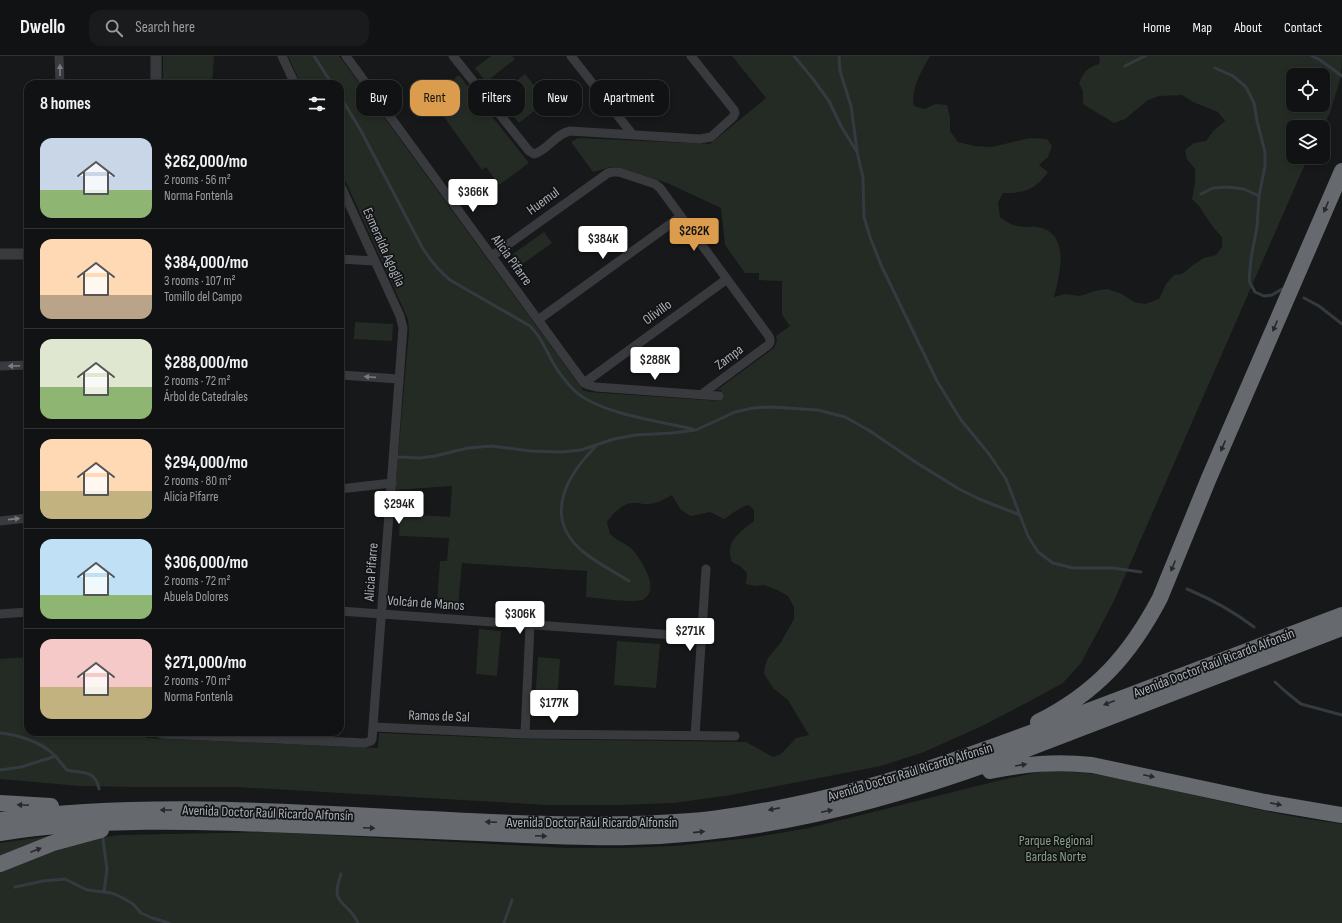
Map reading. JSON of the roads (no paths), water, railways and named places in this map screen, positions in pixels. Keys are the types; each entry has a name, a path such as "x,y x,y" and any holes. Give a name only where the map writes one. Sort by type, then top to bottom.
{"highway":[{"path":"960,758 1046,718 1076,698 1092,686 1118,662 1141,632 1160,598 1209,478 1342,171"},
{"name":"Avenida Doctor Raúl Ricardo Alfonsín","path":"0,820 68,812 118,810 251,811 557,825 626,825 724,817 812,801 872,786 960,758 1036,731 1342,614"},
{"name":"Avenida Doctor Raúl Ricardo Alfonsín","path":"0,832 134,821 252,824 555,836 630,837 700,832 761,825 829,811 901,793 993,762 1342,628"},
{"path":"901,793 1008,767 1029,764 1069,763 1117,770 1265,802 1342,815"},
{"path":"0,803 118,810"},
{"path":"0,864 62,841 134,821"}],"street":[{"path":"59,56 60,80"},
{"path":"156,56 156,80"},
{"path":"282,56 293,80"},
{"name":"Alicia Pifarre","path":"346,56 584,383"},
{"path":"453,56 529,151 534,154 566,132 700,139 708,138 734,115 733,108 691,56"},
{"path":"571,56 633,135"},
{"name":"Huemul","path":"492,256 608,173 619,172 655,184 660,188 680,216"},
{"name":"Esmeralda Agoglia","path":"344,193 376,261 402,323"},
{"path":"538,320 680,216 727,279"},
{"path":"0,254 24,254"},
{"path":"344,259 376,261"},
{"name":"Zampa","path":"702,394 767,346 770,341 768,335 727,279"},
{"name":"Olivillo","path":"584,383 727,279"},
{"name":"Alicia Pifarre","path":"374,727 402,323"},
{"path":"0,366 24,365"},
{"path":"344,374 399,379"},
{"path":"584,383 588,386 596,387 719,396"},
{"path":"344,489 392,483"},
{"path":"0,521 24,518"},
{"path":"695,736 706,569"},
{"name":"Volcán de Manos","path":"344,611 701,637"},
{"path":"0,614 24,612"},
{"path":"525,734 530,625"},
{"path":"207,736 365,743 371,741 374,727"},
{"name":"Ramos de Sal","path":"374,727 525,734 735,736"}],"waterway":[{"path":"314,56 329,80"},
{"path":"794,56 829,101 841,126 857,152 863,177 864,217 870,237 881,265 937,381 961,420 989,454 1006,479 1028,536 1038,552 1053,563 1073,568 1113,568 1141,572"},
{"path":"839,56 840,71 851,106 857,150"},
{"path":"1125,66 1145,56"},
{"path":"1312,56 1342,76"},
{"path":"1215,68 1233,76 1246,87 1254,103 1265,152 1265,166 1259,196 1257,227 1251,258 1249,281 1255,292 1264,296 1272,295 1282,289"},
{"path":"344,103 360,129 422,247 434,265 450,280 530,326 539,337 555,367 573,389 585,399 614,411 631,416 693,429"},
{"path":"1201,194 1213,188 1227,187 1244,189 1259,196"},
{"path":"1304,298 1319,306 1342,324"},
{"path":"398,457 420,458 468,448 492,446 530,451 561,452 581,450 614,439 635,435 696,430 735,412 753,408 770,407 818,410 845,417 870,431 959,489 979,499 1020,515"},
{"path":"597,445 586,456 569,482 561,509 563,523 569,537 581,550 629,581"},
{"path":"1187,589 1222,606 1254,627"},
{"path":"1275,682 1301,704 1342,715"},
{"path":"0,733 15,735 37,743 50,751 67,770 83,772 91,775 95,778 99,789"},
{"path":"0,770 21,767 56,756"},
{"path":"103,839 107,869 104,892"},
{"path":"341,874 337,892 338,898 354,915 358,923"},
{"path":"15,887 43,881 65,879 87,890 112,893 133,904 141,913 169,923"},
{"path":"504,923 512,900"}],"park label":[{"name":"Parque Regional Bardas Norte","path":"1056,848"}]}
